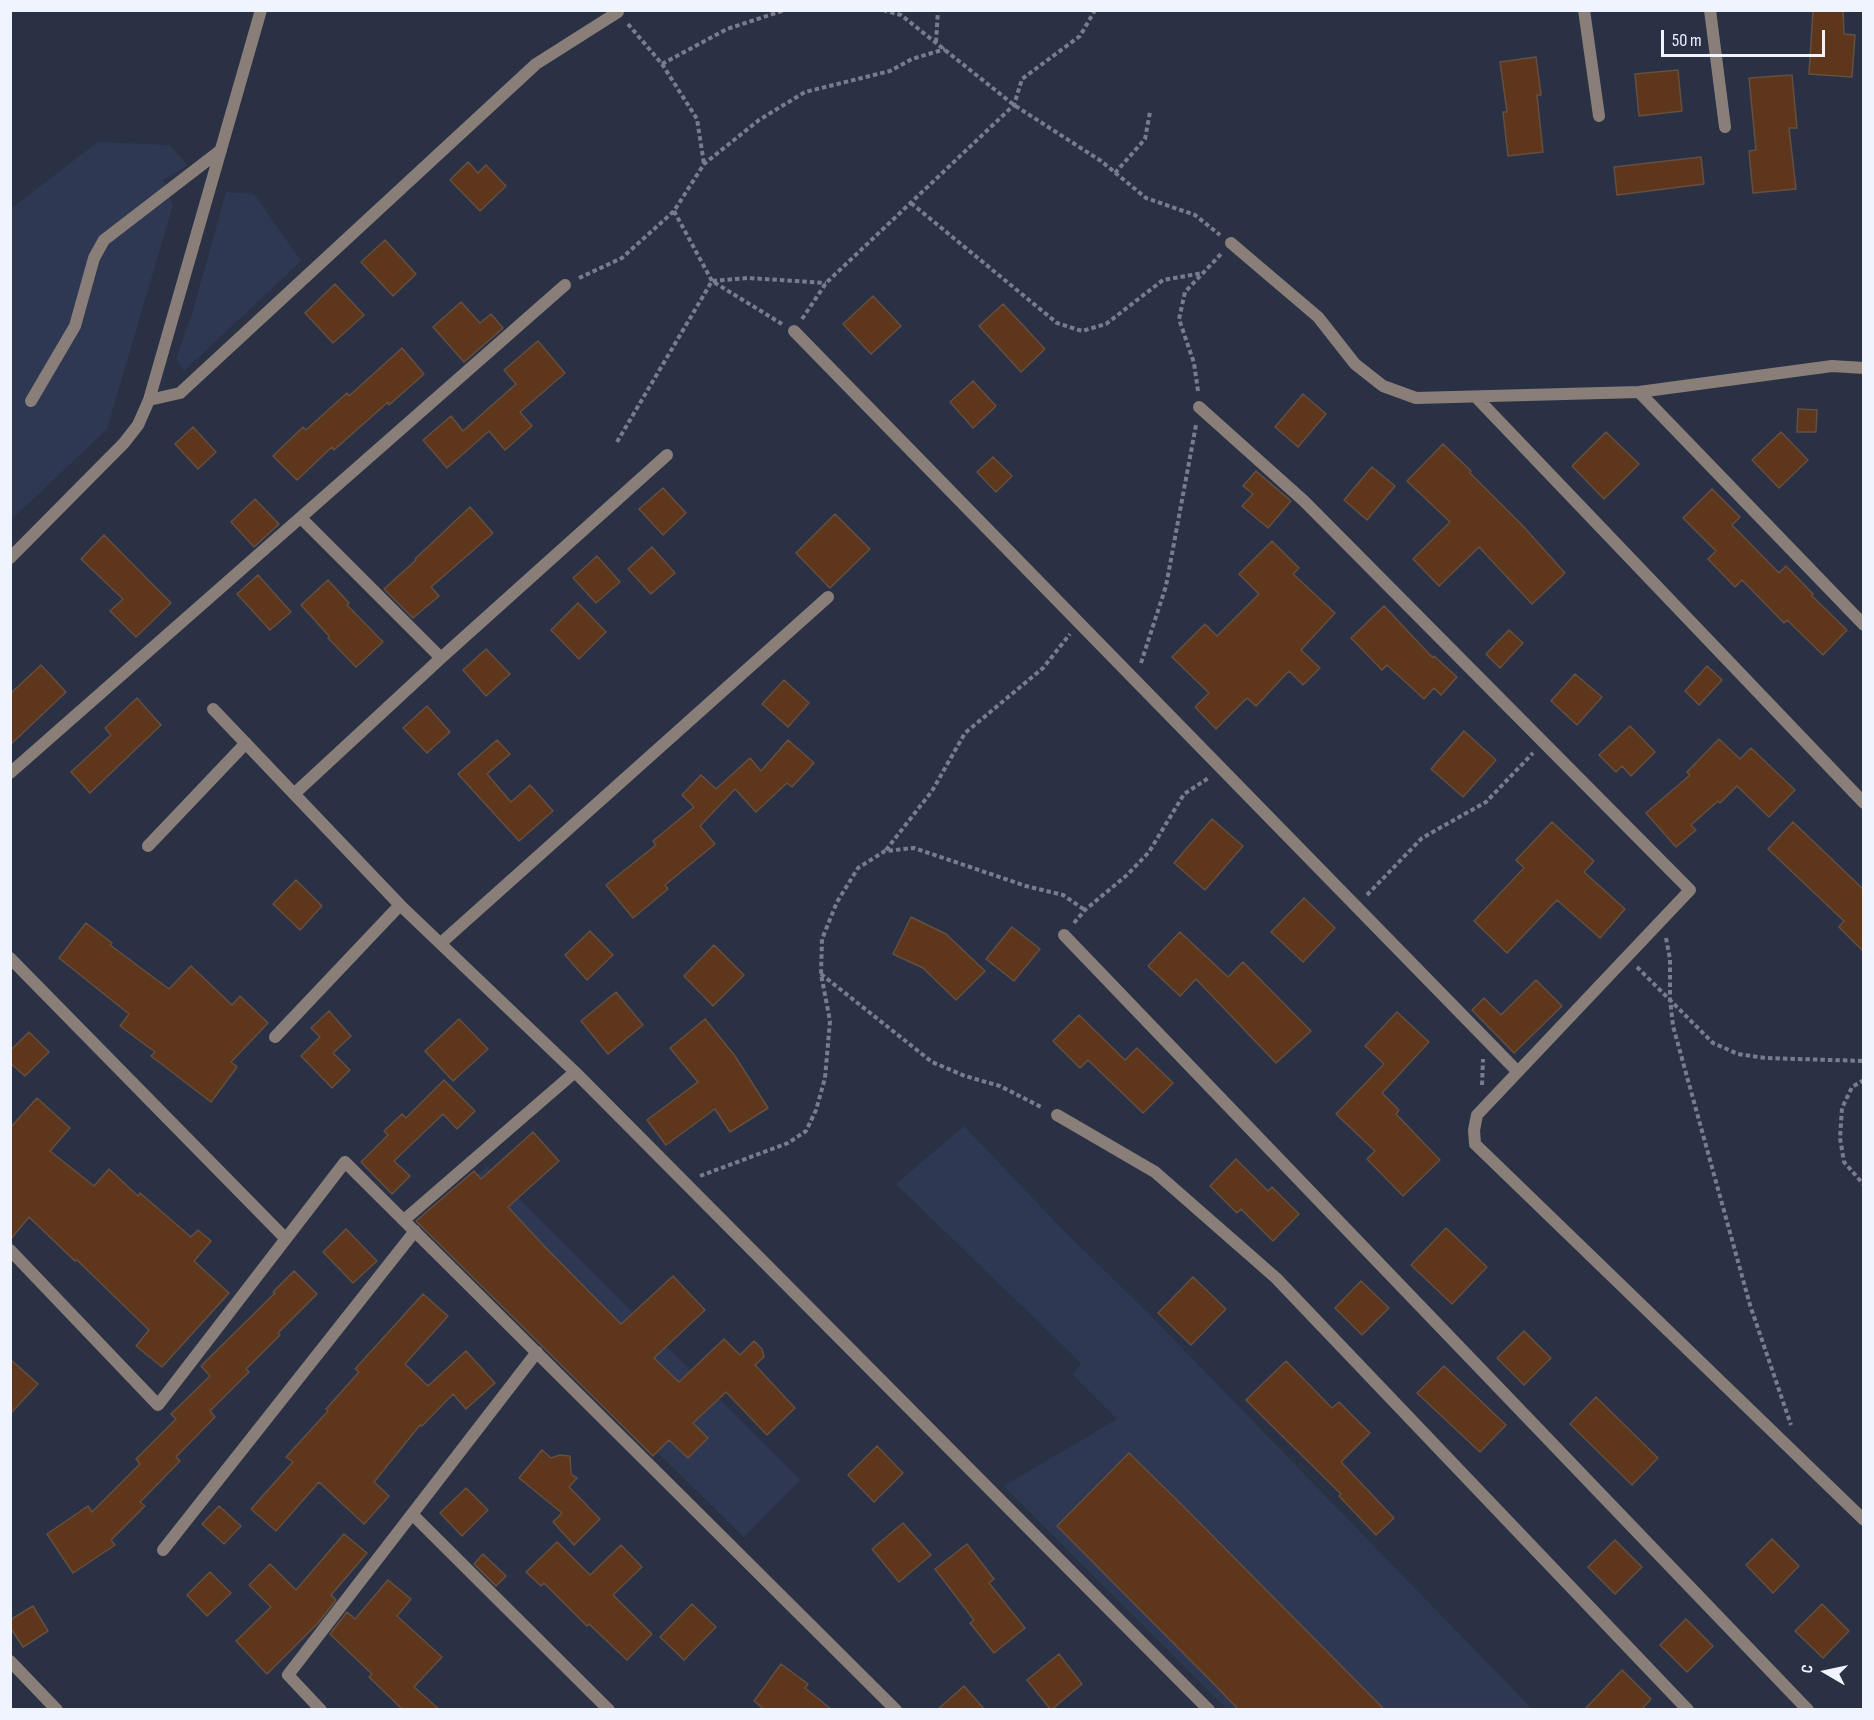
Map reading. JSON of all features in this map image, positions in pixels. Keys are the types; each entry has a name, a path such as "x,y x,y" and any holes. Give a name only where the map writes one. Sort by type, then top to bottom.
{"street":[{"path":"10,558 124,443 138,425 149,400 261,10"},
{"path":"1584,10 1599,116"},
{"path":"1710,10 1725,127"},
{"path":"149,400 180,393 536,64 618,12"},
{"path":"32,401 75,326 94,258 104,240 221,150"},
{"path":"1231,243 1318,317 1355,364 1383,386 1416,398 1639,392 1832,366 1863,368"},
{"path":"10,773 565,285"},
{"path":"794,331 1517,1071"},
{"path":"1639,392 1863,625"},
{"path":"1476,397 1863,803"},
{"path":"1199,407 1304,501 1690,890 1477,1115 1473,1130 1474,1144 1863,1520"},
{"path":"294,794 667,454"},
{"path":"301,518 441,658"},
{"path":"441,944 828,597"},
{"path":"213,709 400,904 575,1072 1209,1710"},
{"path":"148,846 246,743"},
{"path":"275,1037 400,904"},
{"path":"1064,936 1808,1710"},
{"path":"10,958 286,1239"},
{"path":"404,1220 575,1072"},
{"path":"1057,1115 1155,1172 1276,1278 1688,1710"},
{"path":"10,1250 159,1405 345,1162 896,1710"},
{"path":"163,1550 414,1231"},
{"path":"321,1710 288,1675 537,1352"},
{"path":"412,1514 609,1710"},
{"path":"10,1661 57,1710"}],"path":[{"path":"662,64 727,30 786,10"},
{"path":"883,10 900,15 1014,105 1101,161 1146,198 1195,215 1231,243 1185,292 1179,319 1194,363 1199,407 1166,586 1135,680"},
{"path":"936,42 938,10"},
{"path":"674,211 712,281 794,331 826,283 1014,105 1022,79 1080,36 1095,10"},
{"path":"618,12 662,64 697,118 704,164"},
{"path":"565,285 622,258 674,211 704,164 759,120 805,92 890,71 912,59 945,50"},
{"path":"1115,173 1145,139 1150,112"},
{"path":"911,203 1057,322 1082,331 1106,324 1163,280 1204,273"},
{"path":"712,281 748,278 826,283"},
{"path":"617,442 712,281"},
{"path":"686,1183 706,1172 788,1143 806,1131 816,1110 825,1078 830,1021 821,974 822,939 837,902 858,868 885,850 932,792 965,733 1043,668 1079,623"},
{"path":"1357,907 1422,838 1486,802 1543,742"},
{"path":"1064,936 1085,910 1127,875 1149,852 1184,794 1221,769"},
{"path":"885,850 914,848 1026,886 1063,895 1085,910"},
{"path":"1661,921 1670,959 1670,999 1676,1037 1746,1294 1792,1429"},
{"path":"1627,957 1713,1043 1738,1054 1765,1058 1863,1061"},
{"path":"821,974 932,1062 965,1076 1000,1086 1057,1115"},
{"path":"1477,1115 1484,1060 1482,1035"},
{"path":"1863,1080 1852,1087 1842,1108 1840,1137 1844,1162 1863,1185"}],"shaded area":[{"path":"98,142 169,145 188,165 163,180 173,205 107,429 11,520 11,207"},
{"path":"226,192 254,194 301,261 184,371 176,359 192,314"},
{"path":"964,1126 1532,1709 1227,1709 1004,1486 1117,1419 1073,1375 1081,1363 896,1184"},
{"path":"487,1167 800,1480 744,1537 423,1222"}],"building":[{"path":"1813,10 1843,10 1844,34 1855,35 1852,77 1809,74"},
{"path":"1536,57 1541,95 1537,95 1543,152 1508,156 1503,112 1507,112 1500,62"},
{"path":"1678,70 1682,111 1639,116 1635,74"},
{"path":"1792,75 1797,128 1789,128 1796,189 1753,193 1749,151 1756,150 1749,78"},
{"path":"1701,157 1704,184 1617,195 1614,167"},
{"path":"468,162 478,173 486,165 506,186 480,211 450,180"},
{"path":"385,240 416,274 393,296 361,262"},
{"path":"335,284 364,315 333,343 305,313"},
{"path":"873,296 901,326 871,354 843,324"},
{"path":"461,302 480,323 491,314 503,328 464,362 433,327"},
{"path":"1003,304 1045,349 1021,372 979,326"},
{"path":"538,341 565,373 520,412 532,426 505,450 489,431 447,468 423,440 451,416 463,431 516,384 504,370"},
{"path":"402,348 424,374 389,405 388,402 334,450 332,447 297,480 273,456 303,427 306,430 347,393 349,396"},
{"path":"973,381 996,406 973,428 950,402"},
{"path":"1303,394 1326,414 1298,447 1275,427"},
{"path":"1798,409 1817,410 1816,432 1797,432"},
{"path":"193,427 216,452 198,469 175,444"},
{"path":"1606,432 1639,464 1604,499 1572,466"},
{"path":"1781,432 1808,460 1779,488 1752,460"},
{"path":"1443,444 1565,573 1532,604 1479,547 1439,586 1413,559 1450,522 1407,481"},
{"path":"993,457 1012,476 996,492 977,472"},
{"path":"1372,467 1395,486 1367,520 1344,500"},
{"path":"1256,471 1291,501 1268,528 1242,506 1253,494 1243,486"},
{"path":"663,488 686,513 663,535 639,509"},
{"path":"1712,489 1740,517 1732,525 1779,573 1786,566 1813,594 1812,596 1847,630 1823,655 1787,620 1784,623 1742,580 1735,587 1708,559 1716,551 1683,518"},
{"path":"255,499 279,524 254,547 231,522"},
{"path":"470,507 493,533 431,587 439,596 413,618 384,589"},
{"path":"835,514 870,549 830,588 796,553"},
{"path":"104,535 171,603 136,637 110,611 123,599 81,559"},
{"path":"1272,541 1299,568 1293,574 1335,613 1301,650 1320,668 1303,685 1289,671 1256,706 1247,698 1216,729 1195,707 1209,693 1172,657 1205,624 1217,636 1259,594 1239,574"},
{"path":"652,547 675,573 651,594 628,569"},
{"path":"597,556 620,582 596,603 573,578"},
{"path":"258,575 291,612 270,630 237,594"},
{"path":"328,580 349,603 347,605 383,642 356,667 301,605"},
{"path":"578,603 606,632 579,659 551,630"},
{"path":"1384,606 1433,658 1434,656 1457,677 1441,695 1434,688 1424,699 1387,665 1382,670 1351,638"},
{"path":"1509,630 1523,643 1500,668 1486,654"},
{"path":"486,649 510,674 486,696 463,670"},
{"path":"41,665 66,692 10,745 10,694"},
{"path":"1707,666 1722,680 1699,705 1685,691"},
{"path":"1575,674 1602,697 1577,725 1551,701"},
{"path":"784,680 809,703 788,727 762,704"},
{"path":"137,698 161,725 90,793 71,772 111,735 105,728"},
{"path":"427,706 450,732 427,753 403,728"},
{"path":"1630,726 1655,752 1631,776 1622,766 1616,772 1599,755"},
{"path":"1464,731 1496,760 1463,797 1431,769"},
{"path":"1719,739 1740,759 1751,748 1795,790 1769,817 1737,786 1720,803 1718,801 1691,825 1696,830 1676,847 1646,813 1690,775 1687,772"},
{"path":"497,740 510,754 487,774 511,802 530,785 553,811 519,841 458,774"},
{"path":"788,740 814,763 792,787 787,783 756,812 735,789 700,826 715,844 665,885 668,889 633,918 606,885 656,845 653,841 694,807 682,795 701,775 716,789 750,758 761,771"},
{"path":"1212,819 1243,846 1205,890 1174,863"},
{"path":"1552,822 1594,861 1584,872 1625,909 1600,938 1557,900 1507,953 1474,921 1524,868 1516,860"},
{"path":"1793,822 1863,889 1863,951 1839,927 1844,921 1768,849"},
{"path":"296,880 322,906 300,930 273,904"},
{"path":"1304,898 1335,928 1303,962 1271,932"},
{"path":"911,917 946,934 985,971 956,1000 923,968 893,954"},
{"path":"86,923 112,943 110,945 169,989 191,966 232,1005 240,996 268,1023 231,1062 237,1067 211,1102 151,1056 155,1052 120,1026 129,1014 59,958"},
{"path":"1012,927 1040,949 1014,981 986,959"},
{"path":"590,931 613,955 587,980 565,955"},
{"path":"1180,932 1228,977 1243,962 1311,1031 1276,1063 1196,979 1180,996 1148,966"},
{"path":"714,945 744,975 713,1006 684,976"},
{"path":"1536,980 1562,1006 1514,1053 1472,1010 1484,998 1501,1015"},
{"path":"616,992 643,1025 608,1054 581,1021"},
{"path":"329,1011 351,1036 333,1053 350,1070 332,1088 301,1056 320,1037 311,1028"},
{"path":"1397,1012 1429,1042 1382,1093 1399,1110 1396,1114 1440,1160 1403,1196 1367,1159 1375,1151 1336,1114 1384,1064 1365,1046"},
{"path":"1079,1015 1125,1060 1137,1048 1173,1083 1143,1113 1088,1060 1080,1068 1053,1041"},
{"path":"459,1019 488,1049 453,1081 425,1051"},
{"path":"705,1019 735,1056 768,1108 730,1132 715,1109 666,1145 647,1120 698,1082 670,1048"},
{"path":"29,1032 49,1052 25,1076 10,1063 10,1051"},
{"path":"444,1080 475,1111 457,1129 443,1114 394,1161 410,1176 392,1194 361,1162 388,1135 384,1131 402,1114 406,1118"},
{"path":"37,1098 70,1128 50,1151 94,1186 109,1169 138,1196 140,1193 191,1237 198,1230 211,1241 194,1261 229,1293 162,1367 136,1346 149,1330 29,1217 10,1240 10,1128"},
{"path":"533,1132 559,1161 508,1207 621,1324 673,1276 705,1310 654,1358 679,1382 724,1339 740,1355 754,1341 762,1349 764,1357 755,1365 795,1408 767,1435 726,1392 693,1423 708,1438 688,1458 669,1440 653,1456 416,1221 474,1171 481,1179"},
{"path":"1236,1159 1268,1191 1272,1187 1299,1214 1273,1241 1241,1209 1237,1213 1210,1186"},
{"path":"1446,1228 1487,1267 1452,1304 1411,1265"},
{"path":"346,1229 377,1261 353,1283 323,1252"},
{"path":"294,1271 317,1294 246,1369 249,1372 210,1411 215,1417 176,1457 180,1461 140,1502 145,1506 111,1540 115,1545 73,1573 47,1534 88,1506 92,1512 140,1464 136,1459 176,1419 171,1414 210,1376 201,1366 275,1293 273,1292"},
{"path":"1193,1277 1226,1309 1191,1345 1158,1313"},
{"path":"1361,1281 1389,1308 1362,1335 1335,1308"},
{"path":"423,1294 448,1316 405,1364 428,1386 466,1351 495,1383 466,1409 453,1394 422,1426 420,1425 374,1482 389,1496 364,1524 319,1482 276,1531 251,1509 293,1462 286,1457 328,1411 326,1409 359,1372 355,1369"},
{"path":"1524,1331 1551,1358 1524,1385 1497,1358"},
{"path":"10,1359 38,1384 10,1414"},
{"path":"1286,1361 1332,1408 1339,1402 1370,1433 1341,1462 1394,1518 1376,1535 1339,1496 1341,1494 1246,1400"},
{"path":"1444,1366 1506,1425 1480,1452 1417,1393"},
{"path":"1596,1397 1658,1458 1632,1485 1570,1424"},
{"path":"877,1446 903,1473 874,1502 848,1475"},
{"path":"542,1450 551,1458 560,1455 570,1456 571,1474 577,1478 569,1487 600,1519 574,1545 553,1522 562,1513 519,1478"},
{"path":"1129,1453 1385,1710 1239,1710 1057,1526"},
{"path":"466,1488 488,1510 462,1536 440,1513"},
{"path":"219,1506 241,1526 224,1544 202,1524"},
{"path":"903,1523 931,1555 899,1582 872,1549"},
{"path":"344,1534 367,1553 331,1595 336,1600 318,1623 267,1674 236,1641 271,1607 249,1585 270,1564 296,1590"},
{"path":"1772,1539 1799,1566 1773,1593 1746,1565"},
{"path":"1615,1540 1642,1567 1615,1594 1588,1567"},
{"path":"557,1542 590,1575 621,1545 642,1567 613,1595 652,1634 627,1660 589,1624 587,1626 544,1583 541,1586 526,1572"},
{"path":"967,1544 994,1579 989,1583 1025,1628 994,1653 970,1623 974,1620 935,1569"},
{"path":"483,1554 506,1576 496,1586 474,1564"},
{"path":"210,1572 231,1593 207,1616 187,1595"},
{"path":"388,1580 411,1599 397,1616 442,1657 414,1687 440,1710 403,1710 369,1677 372,1674 330,1634 347,1612 355,1619"},
{"path":"692,1604 716,1627 684,1660 660,1637"},
{"path":"1822,1604 1849,1631 1823,1658 1795,1631"},
{"path":"33,1606 48,1631 23,1647 10,1627 10,1620"},
{"path":"1686,1619 1713,1646 1687,1672 1660,1645"},
{"path":"1059,1654 1082,1684 1051,1710 1027,1680"},
{"path":"781,1664 808,1684 805,1688 832,1710 765,1710 754,1701"},
{"path":"1622,1670 1651,1699 1641,1710 1584,1710"},
{"path":"964,1686 985,1710 937,1710"}]}
